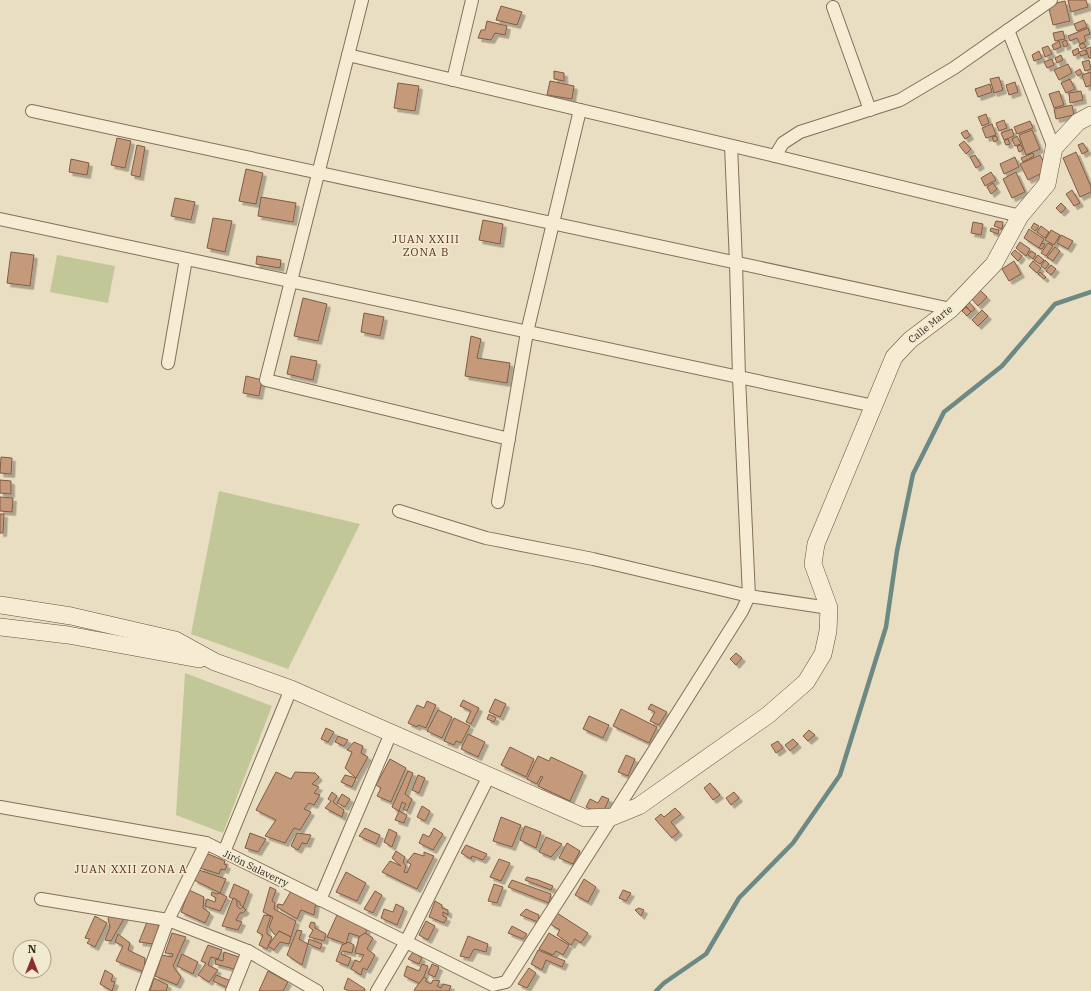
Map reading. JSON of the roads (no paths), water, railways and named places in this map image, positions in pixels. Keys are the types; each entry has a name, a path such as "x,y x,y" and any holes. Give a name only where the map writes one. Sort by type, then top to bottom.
{"street":[{"path":"362,0 266,380 509,439"},
{"path":"453,80 472,0"},
{"path":"775,156 783,143 800,132 900,100 954,68 1051,0"},
{"path":"832,7 870,110"},
{"path":"1008,30 1054,148 1078,122 1091,115"},
{"path":"348,55 775,156 1020,216"},
{"path":"498,502 527,332 580,110"},
{"path":"32,112 951,309"},
{"path":"612,818 737,618 749,596 739,377 731,146"},
{"name":"Calle Marte","path":"829,608 813,564 816,544 894,357 910,340 951,309 994,264 1020,216 1047,184 1054,148"},
{"path":"0,219 874,406"},
{"path":"168,363 186,259"},
{"path":"0,604 71,616 174,640 215,662 291,689 585,818 612,818 639,806 768,715 806,682 823,654 828,631 829,608 749,596 593,559 486,538 399,511"},
{"path":"0,627 68,635 215,662"},
{"path":"224,852 291,689"},
{"path":"320,900 391,733"},
{"path":"377,991 406,942 489,776"},
{"name":"Jirón Salaverry","path":"0,807 206,843 493,986 506,982 612,818"},
{"path":"142,991 168,920 206,843"},
{"path":"41,899 168,920 248,951 317,991"},
{"path":"232,991 248,951"}],"waterway":[{"path":"656,991 664,983 706,954 739,898 793,843 840,775 886,627 897,551 913,474 944,412 1002,366 1055,304 1091,292"}],"district":[{"name":"JUAN XXIII ZONA B","path":"426,245"},
{"name":"JUAN XXII ZONA A","path":"131,869"}]}
